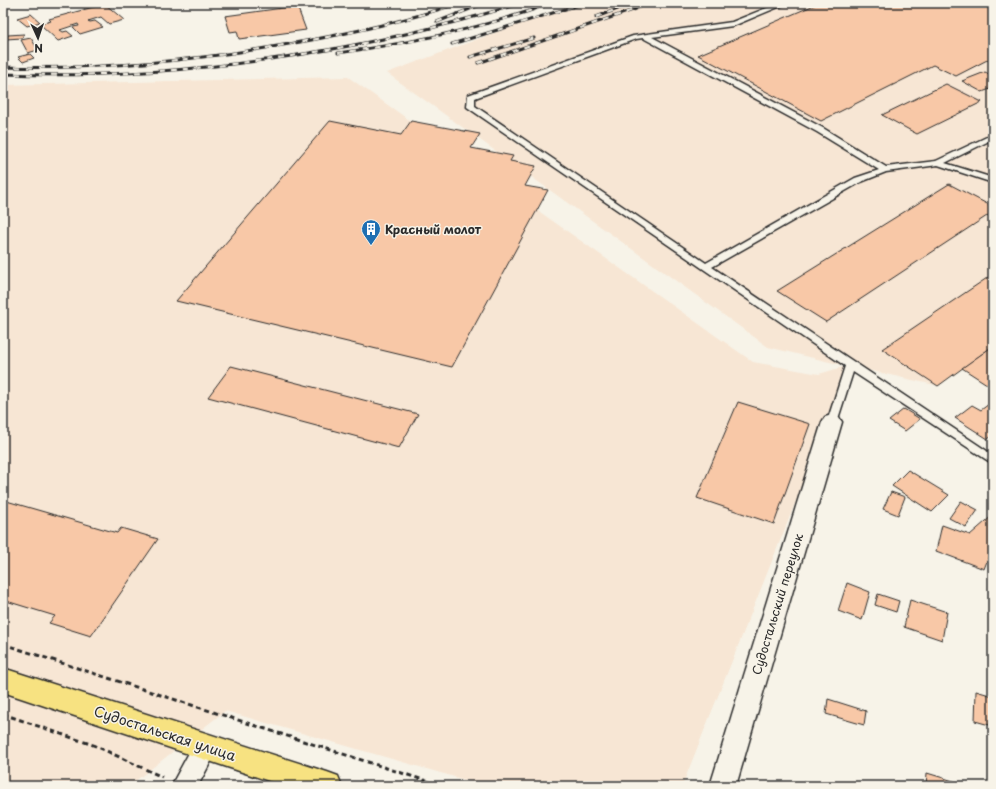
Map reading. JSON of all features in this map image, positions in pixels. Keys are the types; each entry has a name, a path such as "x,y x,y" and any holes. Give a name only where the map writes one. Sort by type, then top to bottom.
{"highway":[{"name":"Судостальская улица","path":"3,680 327,786"}],"street":[{"name":"Судостальский переулок","path":"723,786 832,422"},
{"path":"175,783 206,746"}],"lane":[{"path":"785,3 733,24 635,37 471,98 471,107 850,365 993,460"},
{"path":"645,36 820,130 885,170"},
{"path":"706,267 858,180 885,170 938,163 993,136"},
{"path":"938,163 993,181"},
{"path":"832,422 850,365"}],"path":[{"path":"3,644 442,786"},
{"path":"3,714 96,746 175,783"}],"shaded area":[{"path":"575,3 993,3 993,332 939,386 850,366 682,786 486,786 225,711 129,786 3,786 3,85 348,77 753,362 819,374 846,366 768,347 387,73"}],"building":[{"path":"79,3 97,3 99,4 84,8"},
{"path":"819,3 993,3 993,57 956,76 933,65 821,121 698,55"},
{"path":"105,4 124,20 109,24 101,17 88,21 95,21 103,27 80,34 73,27 79,26 78,24 60,30 63,32 67,31 73,36 58,41 40,24 51,21 49,19"},
{"path":"297,6 306,30 239,39 237,31 230,32 225,16"},
{"path":"31,14 40,22 27,26 17,18"},
{"path":"24,34 22,38 6,39 8,35"},
{"path":"31,38 38,50 28,53 21,40"},
{"path":"30,54 34,58 23,62 18,57"},
{"path":"985,72 993,76 993,83 991,84 993,85 993,88 982,92 962,81"},
{"path":"946,84 982,102 917,134 882,115"},
{"name":"Красный молот","path":"330,121 401,135 411,121 480,134 471,148 513,156 510,161 536,166 525,186 548,190 452,367 176,301"},
{"path":"949,184 993,207 993,212 826,322 777,291"},
{"path":"990,276 993,278 993,346 938,386 882,349"},
{"path":"993,346 993,388 962,368"},
{"path":"231,366 418,414 399,448 208,397"},
{"path":"993,401 993,435 988,439 955,418 972,405 981,410"},
{"path":"738,402 810,424 774,524 697,498"},
{"path":"904,409 920,419 905,431 889,421"},
{"path":"908,470 949,495 932,512 892,486"},
{"path":"891,492 905,497 898,515 883,509"},
{"path":"3,500 117,533 121,528 158,539 91,636 49,623 55,616 3,600"},
{"path":"961,501 978,510 966,527 949,518"},
{"path":"993,515 993,558 989,556 984,569 936,551 942,525 970,535"},
{"path":"847,583 870,592 862,620 838,611"},
{"path":"878,594 899,601 896,612 875,605"},
{"path":"910,600 947,612 942,640 904,627"},
{"path":"976,691 993,696 993,726 975,721"},
{"path":"828,699 866,711 864,725 826,714"},
{"path":"927,773 970,786 926,786"},
{"path":"803,781 820,786 803,786"}],"railway":[{"path":"3,67 39,68 111,66 182,60 218,55 354,32 396,22 459,3"},
{"path":"437,22 485,3"},
{"path":"3,74 68,75 134,73 200,68 265,60 395,36 459,21 522,3"},
{"path":"338,53 392,45 473,28 552,3"},
{"path":"452,44 585,3"},
{"path":"596,17 634,3"},
{"path":"478,63 636,9 649,3"},
{"path":"470,57 534,38"}],"place":[{"name":"Красный молот","path":"371,246"}]}
